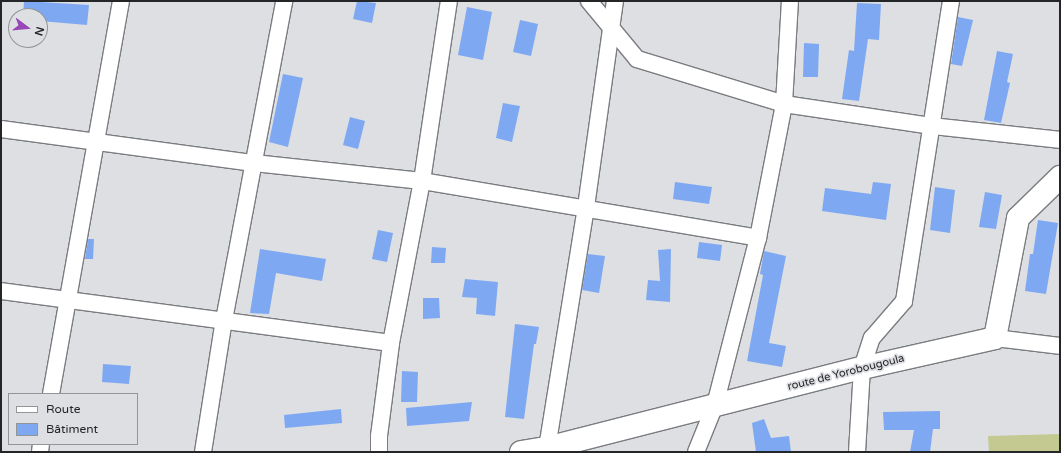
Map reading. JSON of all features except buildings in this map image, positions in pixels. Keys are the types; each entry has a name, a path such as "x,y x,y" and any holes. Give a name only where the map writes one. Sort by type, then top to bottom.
{"main road":[{"path":"995,338 1018,218 1060,177"},
{"name":"route de Yorobougoula","path":"521,452 547,448 862,368 995,338"}],"street":[{"path":"51,393 69,300 95,141 121,1"},
{"path":"203,452 224,320 284,1"},
{"path":"379,452 379,436 391,343 422,181 449,1"},
{"path":"589,1 610,29 637,59 784,104 932,126 1060,140"},
{"path":"547,448 586,207 615,1"},
{"path":"696,452 715,405 758,238 784,104 790,1"},
{"path":"856,452 862,368 872,338 904,301 951,1"},
{"path":"1,129 254,163 422,181 586,207 758,238"},
{"path":"1,291 391,343"},
{"path":"995,338 1060,346"}],"green space":[{"path":"1060,434 1060,452 989,452 988,436"}]}
